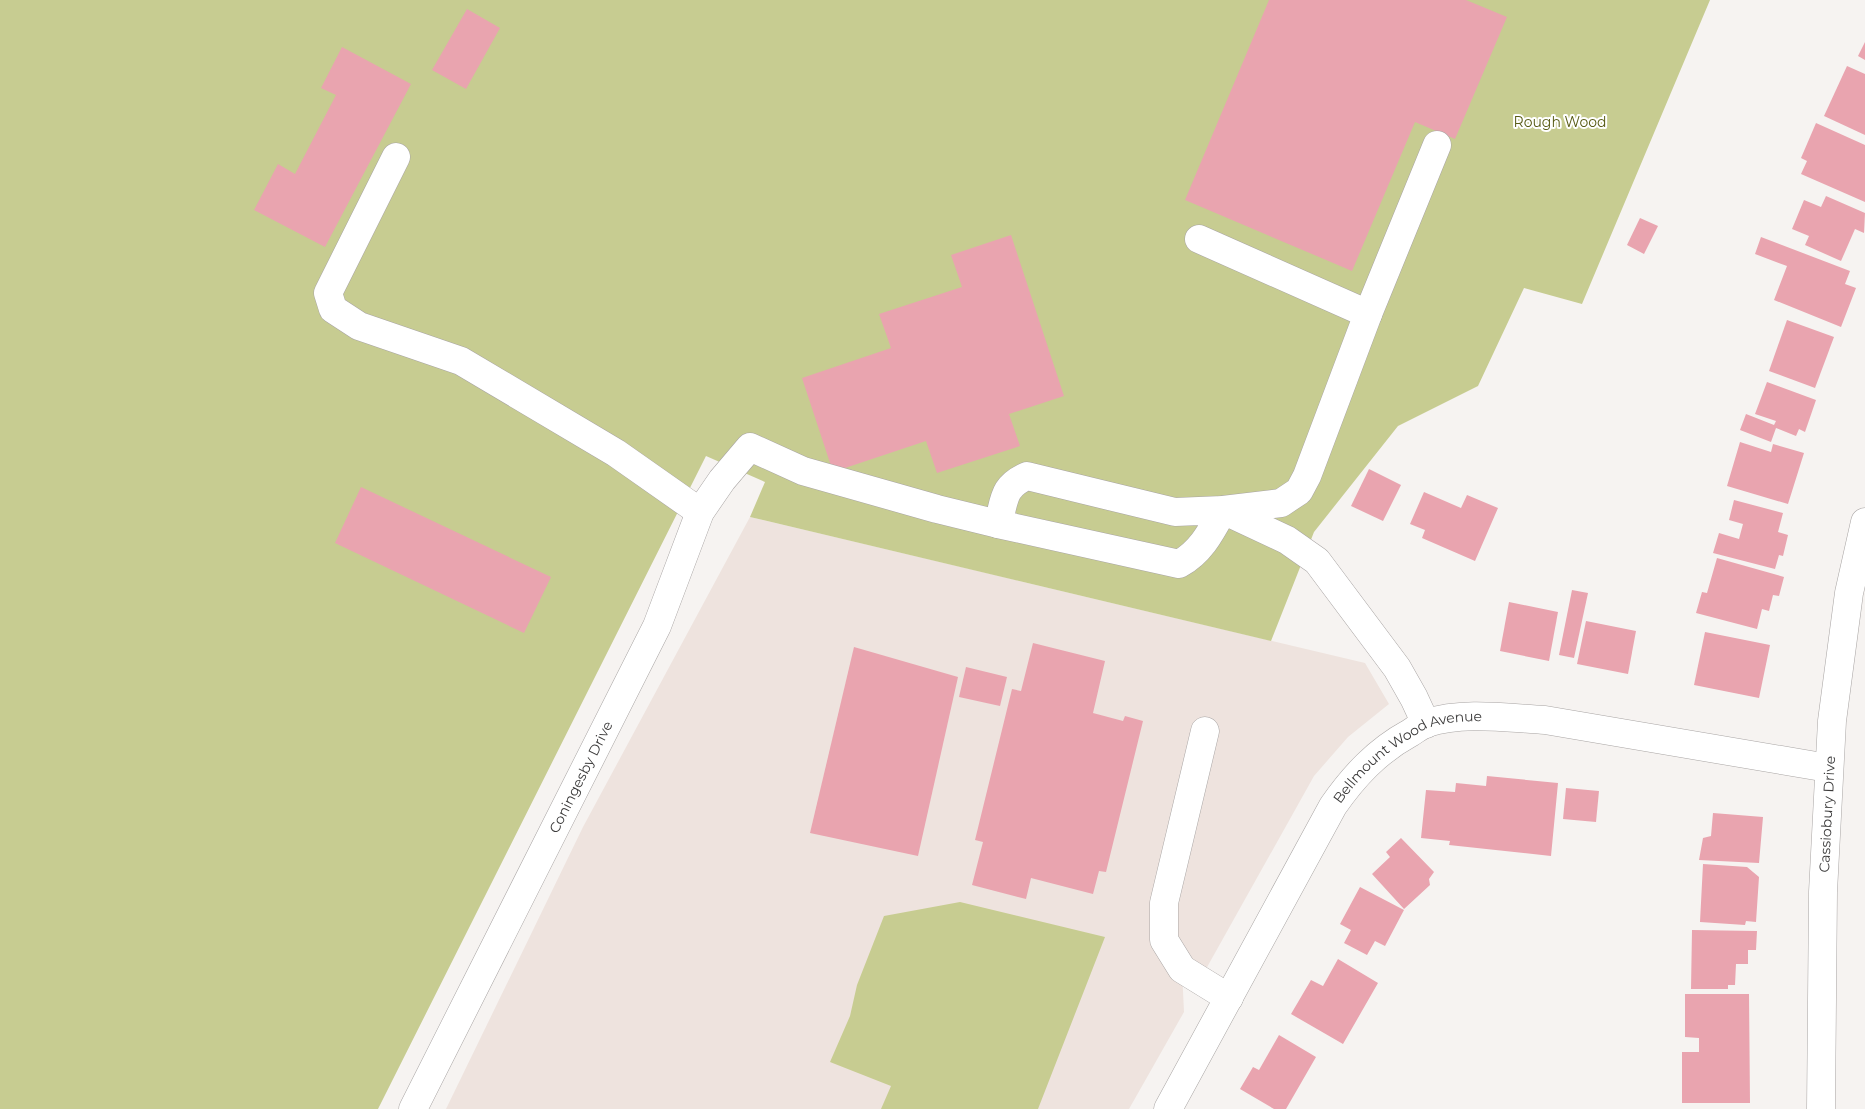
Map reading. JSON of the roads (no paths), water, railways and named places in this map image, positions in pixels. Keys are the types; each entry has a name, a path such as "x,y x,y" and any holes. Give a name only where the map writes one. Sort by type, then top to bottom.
{"street":[{"path":"1223,510 1209,535 1191,557 1179,564 998,524 1007,490 1014,482 1027,476 1175,512 1223,510 1281,503 1299,491 1307,476 1368,314 1437,145"},
{"path":"396,157 328,293 333,309 359,326 461,361 616,453 700,512"},
{"path":"1199,239 1368,314"},
{"name":"Coningesby Drive","path":"413,1109 657,626 700,512 722,480 750,447 803,471 937,509 998,524"},
{"path":"1223,510 1287,540 1317,561 1397,668 1426,724"},
{"name":"Cassiobury Drive","path":"1821,1109 1823,892 1828,768 1832,721 1849,593 1865,522"},
{"name":"Bellmount Wood Avenue","path":"1168,1109 1333,806 1346,787 1379,753 1393,742 1426,724 1455,718 1498,717 1545,720 1828,768"},
{"path":"1205,731 1164,903 1164,940 1182,969 1229,998"}],"park label":[{"name":"Rough Wood","path":"1560,122"}]}
